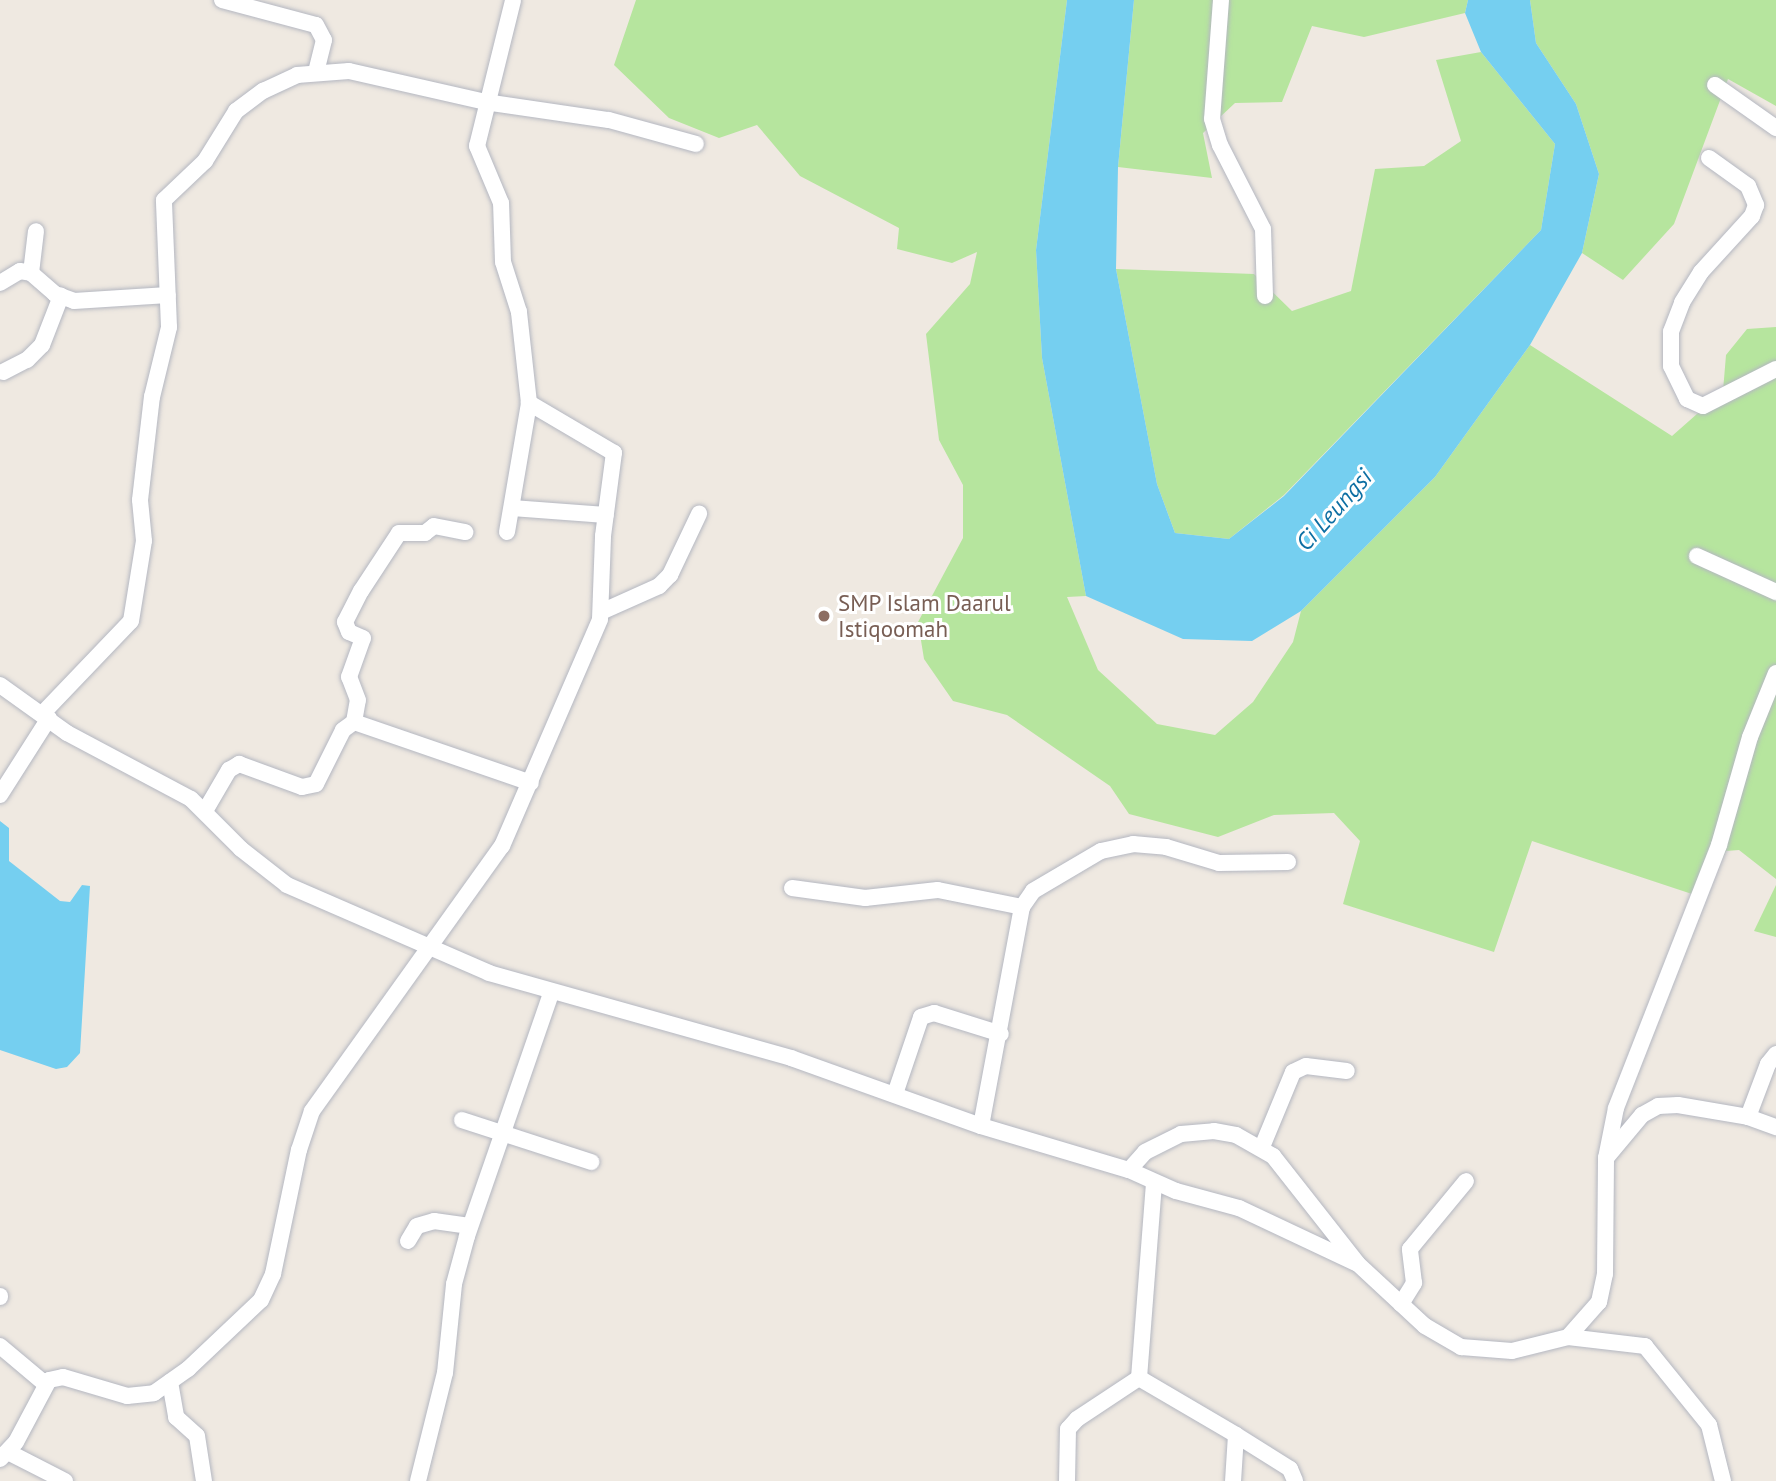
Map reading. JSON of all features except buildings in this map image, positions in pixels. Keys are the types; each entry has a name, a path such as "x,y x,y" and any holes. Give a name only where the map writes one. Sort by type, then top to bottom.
{"street":[{"path":"222,0 229,5 316,25 324,40 316,72"},
{"path":"507,532 528,403 519,312 503,262 501,203 477,146 485,102 513,0"},
{"path":"1225,3 1212,119 1220,145 1263,229 1265,296"},
{"path":"0,794 46,716 131,621 144,541 140,500 152,397 169,327 166,196 205,161 236,111 282,81 316,72 372,75 485,102 609,120 696,144"},
{"path":"1715,85 1776,128"},
{"path":"1709,158 1748,186 1756,205 1752,216 1701,272 1682,303 1671,332 1671,366 1687,399 1703,406 1776,369"},
{"path":"31,273 36,231"},
{"path":"0,283 12,272 31,273 61,296 93,302 168,295"},
{"path":"3,372 34,355 42,345 61,296"},
{"path":"65,1481 4,1456 44,1383 63,1377 127,1396 153,1393 234,1329 265,1294 312,1111 502,846 531,783 601,612 606,515 614,453 528,403"},
{"path":"512,508 606,515"},
{"path":"601,612 659,586 670,575 699,514"},
{"path":"205,811 229,770 239,764 302,787 316,784 343,730 354,722 358,700 348,677 363,638 345,628 361,591 399,533 425,533 434,526 465,532"},
{"path":"1697,556 1776,592"},
{"path":"1568,1337 1593,1312 1603,1289 1606,1158 1616,1108 1719,845 1750,737 1776,673"},
{"path":"0,684 81,741 178,790 205,811 241,849 287,885 431,945 489,973 551,993 791,1058 981,1126 1129,1170 1154,1183 1250,1212 1358,1264"},
{"path":"354,722 531,783"},
{"path":"981,1126 1001,1034 1022,907 1033,891 1101,851 1133,844 1166,847 1219,863 1288,862"},
{"path":"792,888 865,898 938,890 1022,907"},
{"path":"418,1481 445,1373 454,1284 470,1226 551,993"},
{"path":"895,1094 921,1017 934,1013 1001,1034"},
{"path":"1748,1117 1768,1064 1776,1054"},
{"path":"1262,1147 1293,1072 1306,1066 1346,1071"},
{"path":"1606,1158 1642,1115 1658,1106 1678,1105 1748,1117 1776,1127"},
{"path":"462,1120 591,1162"},
{"path":"1129,1170 1145,1152 1197,1131 1236,1135 1262,1147 1358,1264 1440,1337 1482,1351 1530,1350 1568,1337 1645,1346 1709,1425 1723,1481"},
{"path":"1401,1304 1414,1283 1410,1249 1466,1181"},
{"path":"1139,1378 1154,1183"},
{"path":"408,1241 423,1224 448,1222 470,1226"},
{"path":"0,1346 44,1383"},
{"path":"1139,1378 1290,1469 1295,1481"},
{"path":"1067,1481 1068,1429 1077,1419 1139,1378"},
{"path":"170,1382 176,1417 197,1436 204,1481"},
{"path":"1233,1481 1236,1435"}],"green space":[{"path":"636,0 1067,0 1036,250 1042,358 1086,596 1067,597 1098,670 1157,724 1215,735 1253,702 1293,642 1301,611 1435,477 1530,345 1672,436 1723,391 1726,355 1747,329 1776,327 1776,879 1739,850 1726,851 1704,898 1532,841 1494,952 1343,904 1360,841 1334,813 1274,815 1218,837 1129,814 1110,786 1007,715 953,701 924,659 918,622 963,538 963,485 939,440 926,334 970,284 977,252 952,263 897,249 899,228 800,176 757,125 719,138 669,118 614,65"},
{"path":"1134,0 1468,0 1465,13 1364,37 1312,26 1282,102 1235,103 1203,133 1212,178 1118,167"},
{"path":"1530,0 1776,0 1776,106 1728,79 1674,224 1623,280 1582,253 1599,174 1576,104 1536,43"},
{"path":"1481,52 1555,144 1541,230 1284,495 1229,539 1175,533 1157,484 1116,269 1254,274 1292,311 1351,291 1375,169 1424,166 1461,141 1436,60"},
{"path":"1776,885 1776,937 1754,931"}],"water":[{"name":"Ci Leungsi","path":"1067,0 1134,0 1118,167 1116,269 1157,484 1175,533 1229,539 1284,496 1541,230 1555,144 1481,52 1465,13 1468,0 1530,0 1536,43 1576,104 1599,174 1582,253 1530,345 1435,477 1301,611 1252,641 1183,639 1086,596 1042,358 1036,250"},
{"path":"0,821 9,828 9,861 60,901 70,902 82,885 90,886 80,1053 67,1067 56,1069 0,1050"}],"place":[{"name":"SMP Islam Daarul Istiqoomah","path":"824,616"}]}
